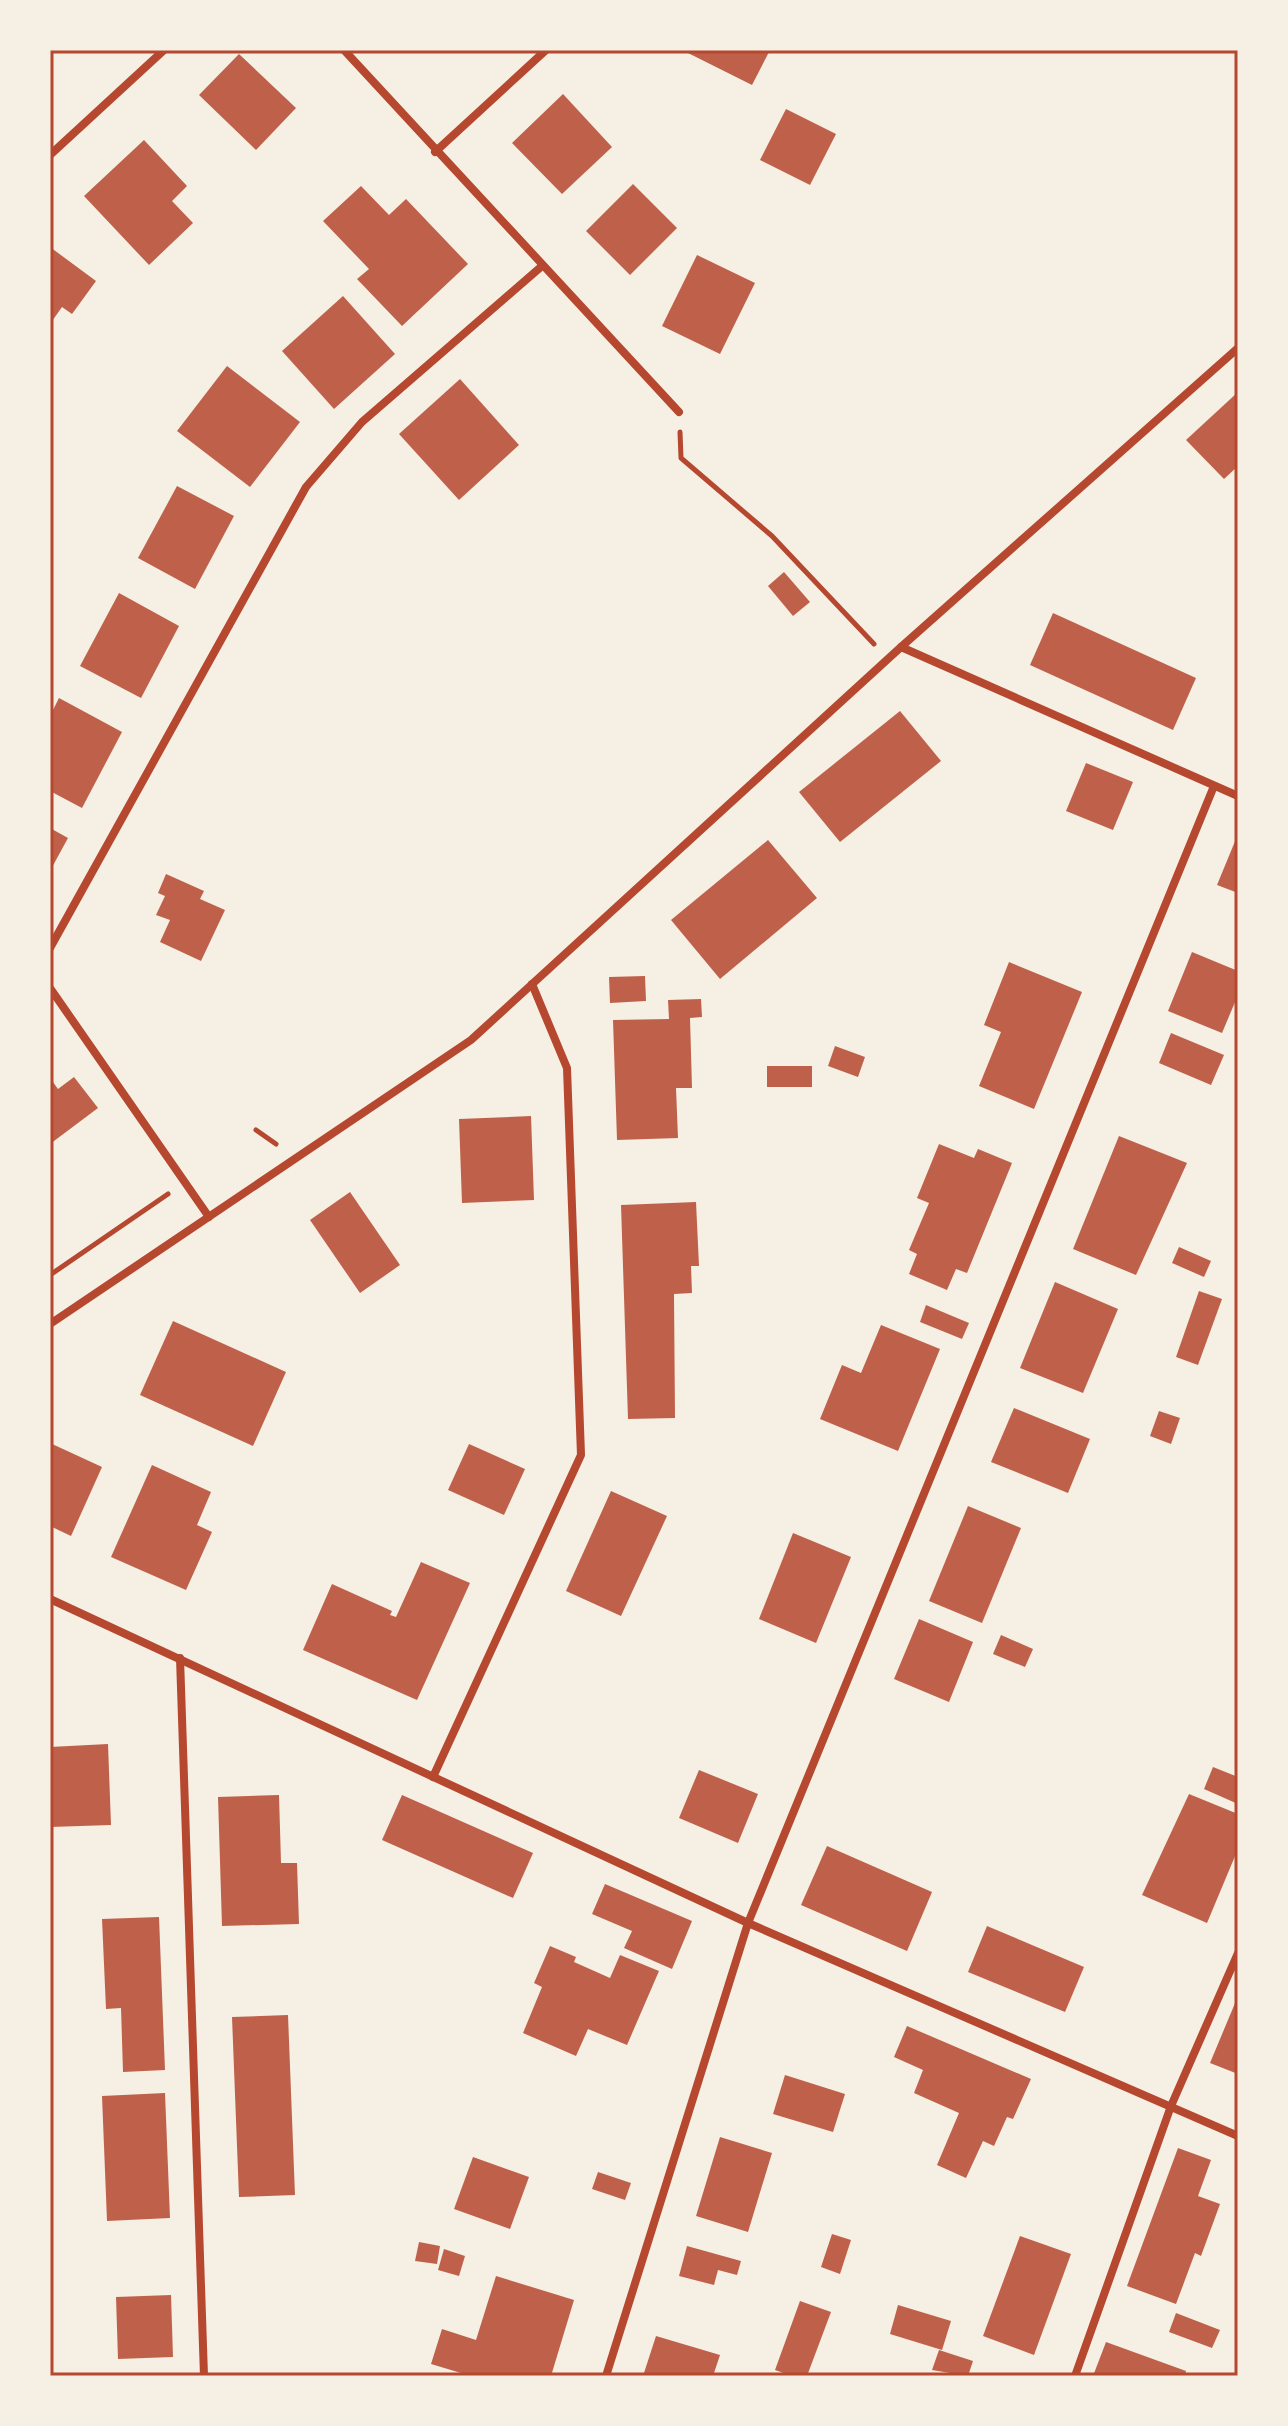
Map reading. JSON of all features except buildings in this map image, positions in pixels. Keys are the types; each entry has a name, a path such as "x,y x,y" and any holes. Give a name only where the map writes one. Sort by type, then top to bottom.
{"street":[{"path":"50,155 164,50"},
{"path":"344,50 435,152 679,412"},
{"path":"435,152 546,50"},
{"path":"50,948 306,487 362,422 542,266"},
{"path":"50,1324 471,1040 901,647 1238,348"},
{"path":"901,647 1238,796"},
{"path":"606,2376 748,1923 1214,786"},
{"path":"433,1777 581,1455 567,1068 532,984"},
{"path":"50,988 209,1217"},
{"path":"50,1599 748,1923 1238,2136"},
{"path":"180,1658 204,2376"},
{"path":"1075,2376 1171,2106 1238,1953"}],"path":[{"path":"679,412 681,458 772,536 889,659"},
{"path":"50,1275 185,1183"}]}
